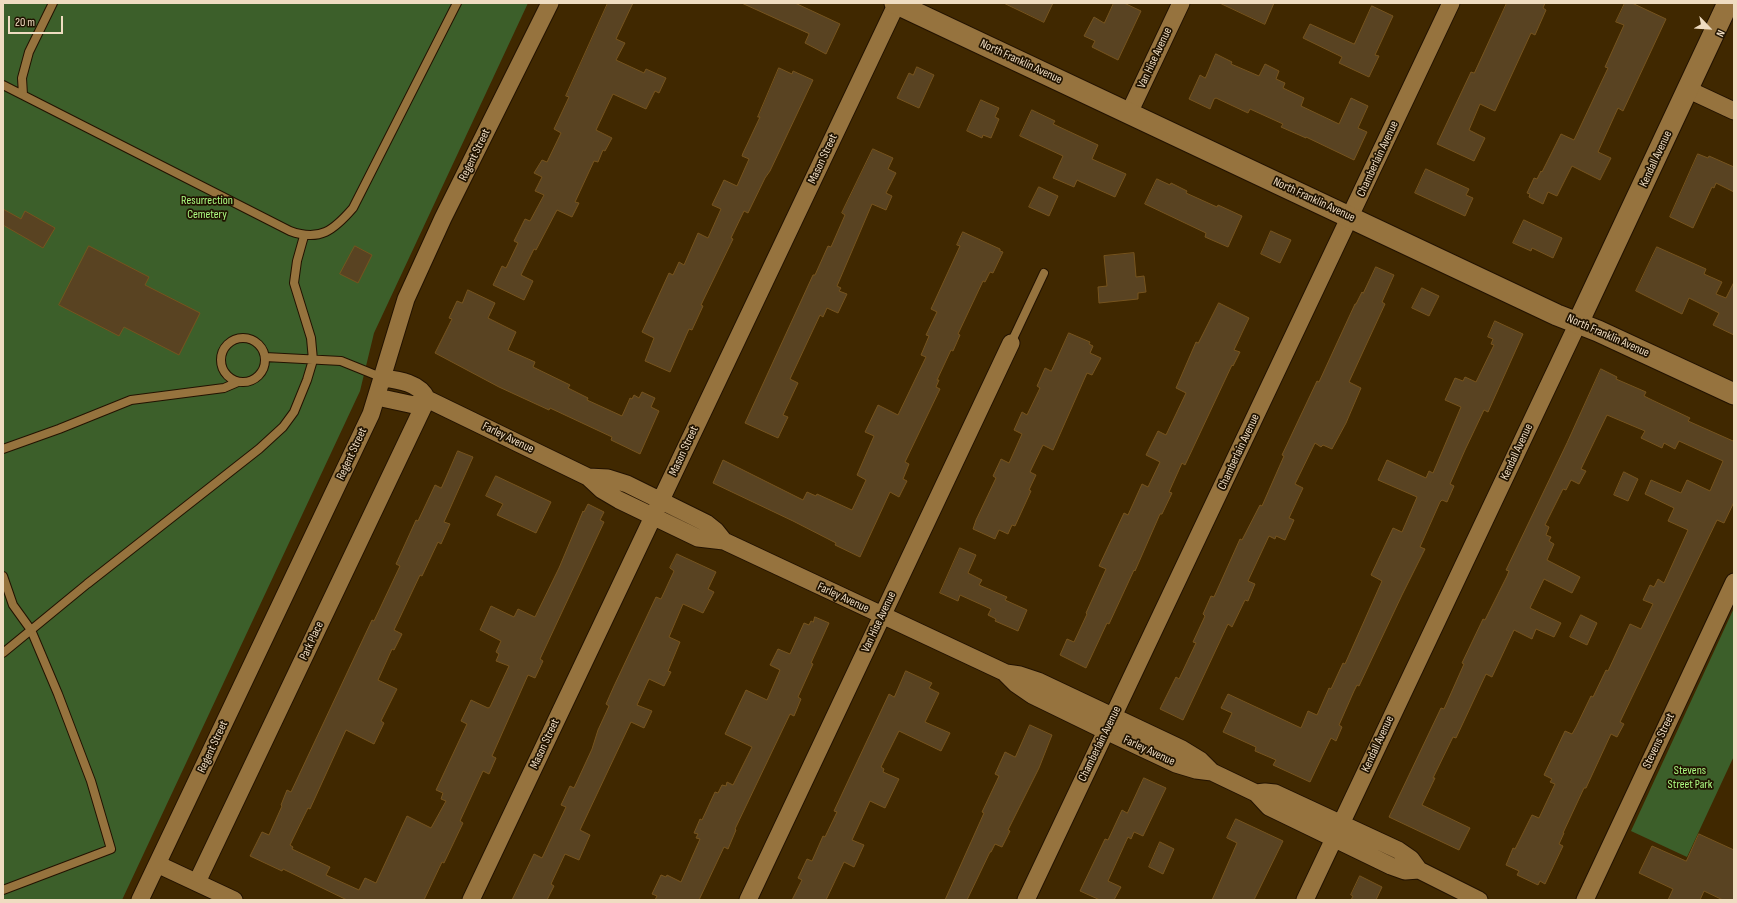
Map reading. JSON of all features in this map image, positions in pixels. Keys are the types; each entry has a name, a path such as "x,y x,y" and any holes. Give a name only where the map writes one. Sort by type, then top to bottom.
{"street":[{"name":"Regent Street","path":"140,900 371,414 383,378 390,347 406,299 443,218 550,3"},
{"name":"North Franklin Avenue","path":"897,3 1557,314 1734,394"},
{"name":"Mason Street","path":"471,900 897,3"},
{"name":"Van Hise Avenue","path":"1129,113 1181,3"},
{"name":"Chamberlain Avenue","path":"1026,900 1451,3"},
{"name":"Kendall Avenue","path":"1305,900 1689,90 1728,3"},
{"path":"1689,90 1734,111"},
{"name":"Van Hise Avenue","path":"748,900 1011,343"},
{"name":"Farley Avenue","path":"383,378 397,380 417,387 425,394 427,399 588,476 602,490 698,538 724,541 1006,674 1016,684 1032,695 1106,731 1176,764 1196,770 1212,772 1256,793 1269,807 1333,839 1391,866 1405,871 1418,870 1479,900"},
{"path":"376,397 414,405 427,399"},
{"name":"Park Place","path":"197,882 427,399"},
{"name":"Farley Avenue","path":"588,476 608,478 627,484 661,500 706,522 724,541"},
{"name":"Stevens Street","path":"1585,900 1734,582"},
{"name":"Farley Avenue","path":"1006,674 1020,675 1038,681 1114,716 1182,749 1200,760 1212,772"},
{"name":"Farley Avenue","path":"1256,793 1275,793 1398,850 1411,859 1418,870"},
{"path":"157,864 234,900"}],"lane":[{"path":"23,95 22,78 29,52 54,3"},
{"path":"3,85 290,231 304,236 315,236 340,223 353,208 457,3"},
{"path":"3,653 87,584 259,449 283,427 301,396 313,360 311,338 294,283 297,261 304,236"},
{"path":"1011,343 1044,273"},
{"path":"3,448 59,429 131,400 224,388 238,382 250,381 257,378 265,365 265,357 263,350 259,345 247,338 234,340 224,349 221,364 228,377 238,382"},
{"path":"265,357 341,361 383,378"},
{"path":"3,576 14,605 32,630 58,694 91,781 111,849 3,890"}],"green space":[{"name":"Resurrection Cemetery","path":"3,3 528,3 374,333 360,391 122,900 3,900"},
{"name":"Stevens Street Park","path":"1734,608 1734,756 1687,857 1631,831"}],"building":[{"path":"608,3 633,3 616,39 625,43 616,60 644,73 646,69 666,78 659,93 655,91 646,109 613,94 596,130 612,138 605,151 603,150 598,162 594,161 575,202 579,203 572,217 557,210 536,250 534,249 521,275 533,281 524,300 493,285 502,266 506,268 518,243 514,241 525,219 530,221 544,195 535,191 542,177 534,173 542,160 547,162 561,133 554,129 569,97 566,96"},
{"path":"742,3 795,3 840,24 826,54 805,43 809,34"},
{"path":"1004,3 1053,3 1044,22"},
{"path":"1114,3 1124,3 1141,11 1118,60 1092,47 1095,41 1084,36 1094,17 1104,23"},
{"path":"1220,3 1274,3 1265,24"},
{"path":"1507,3 1545,3 1543,8 1546,10 1535,35 1531,33 1495,111 1480,104 1469,130 1485,138 1474,161 1437,144 1471,72 1474,73"},
{"path":"1625,3 1632,3 1666,19 1623,111 1618,108 1598,152 1611,158 1600,180 1572,166 1557,196 1548,192 1543,204 1529,197 1530,194 1527,193 1534,178 1537,179 1541,171 1542,172 1561,134 1574,140 1608,68 1605,67 1624,25 1616,22"},
{"path":"1372,6 1393,16 1375,55 1379,56 1369,77 1339,63 1342,57 1303,38 1310,24 1354,44"},
{"path":"1216,54 1232,62 1231,64 1259,76 1265,64 1279,71 1276,79 1285,83 1283,88 1304,98 1301,106 1339,124 1351,98 1368,106 1358,128 1367,132 1354,160 1281,127 1283,124 1250,109 1248,113 1216,98 1214,99 1210,109 1189,99 1200,75 1205,78"},
{"path":"917,67 934,75 919,108 897,98 909,73 913,75"},
{"path":"779,68 792,74 793,71 813,80 770,171 748,213 744,211 731,238 733,239 701,305 703,306 692,330 689,329 670,372 645,361 654,338 642,332 669,273 673,275 679,262 684,265 698,233 708,238 721,209 712,205 724,180 737,186 749,159 742,156 743,153 760,117 758,117"},
{"path":"981,100 999,108 995,117 999,119 991,138 983,135 982,138 967,131"},
{"path":"1032,110 1055,121 1053,124 1098,145 1092,159 1126,174 1115,197 1077,180 1074,187 1053,178 1063,156 1020,136"},
{"path":"873,149 893,158 888,169 896,173 886,193 892,196 886,210 872,204 837,286 841,288 839,291 847,294 838,313 827,308 823,317 820,315 790,379 798,383 783,415 788,417 778,438 745,423 813,275 815,275 828,246 831,247 845,215 842,213"},
{"path":"1698,154 1708,158 1709,156 1734,167 1734,192 1716,183 1714,188 1712,187 1693,228 1670,217"},
{"path":"1426,169 1469,189 1466,195 1473,198 1465,216 1415,193"},
{"path":"1157,179 1170,185 1171,183 1187,191 1186,193 1242,216 1228,247 1205,237 1206,233 1145,204"},
{"path":"1039,187 1058,196 1049,216 1029,207"},
{"path":"3,209 21,219 25,211 55,228 43,248 3,225"},
{"path":"1524,220 1562,238 1553,258 1532,248 1531,251 1513,243"},
{"path":"1271,231 1291,240 1280,263 1261,254"},
{"path":"963,232 1000,249 1000,251 1003,252 993,273 990,272 985,282 983,281 958,334 960,335 953,351 951,350 937,380 939,380 936,387 940,389 905,462 909,464 903,479 907,481 899,497 890,492 860,557 835,545 836,543 793,521 713,483 723,460 803,500 807,492 816,496 817,494 852,510 866,480 857,475 874,436 865,432 878,405 898,415 926,357 921,355 929,336 926,335 937,312 931,309 960,246 957,245"},
{"path":"89,246 149,277 145,285 200,313 179,355 124,327 119,336 59,305"},
{"path":"355,246 372,255 358,283 340,274"},
{"path":"1657,247 1706,269 1704,274 1722,282 1716,294 1726,298 1734,282 1734,335 1713,325 1719,313 1689,298 1682,314 1636,291"},
{"path":"1134,253 1136,277 1144,276 1146,292 1138,293 1138,299 1099,303 1098,287 1107,286 1104,256"},
{"path":"1376,267 1394,275 1382,302 1385,304 1349,382 1361,388 1346,423 1332,449 1323,445 1321,447 1315,443 1295,484 1303,488 1289,518 1294,520 1285,540 1276,536 1275,539 1269,536 1248,581 1255,584 1248,601 1245,600 1232,627 1228,624 1183,720 1160,709 1176,677 1179,679 1196,643 1193,642 1205,616 1203,614 1211,596 1214,597 1240,539 1242,540 1260,505 1262,506 1284,456 1282,455 1317,381 1319,382 1355,304 1362,292 1363,293"},
{"path":"1422,288 1439,296 1429,316 1412,308"},
{"path":"468,290 495,303 488,318 516,332 508,350 535,362 533,367 570,385 568,388 588,398 587,400 622,416 630,398 632,399 634,395 639,398 642,392 655,398 651,407 659,411 640,454 611,440 612,437 550,408 549,410 499,387 435,353 452,319 449,318 457,301 462,303"},
{"path":"1219,303 1249,318 1234,350 1240,352 1233,366 1232,365 1185,465 1182,463 1169,492 1172,493 1162,514 1160,514 1135,571 1134,570 1109,624 1107,623 1086,668 1060,655 1067,639 1074,642 1087,614 1086,613 1106,569 1099,566 1124,513 1128,515 1142,484 1148,487 1160,462 1146,455 1158,431 1166,435 1186,393 1176,388 1196,342 1198,343"},
{"path":"1495,321 1523,334 1488,412 1484,410 1465,450 1450,484 1454,486 1447,502 1442,500 1440,502 1420,547 1425,549 1359,686 1357,685 1354,691 1339,725 1342,727 1336,741 1331,738 1310,782 1273,765 1276,760 1255,751 1256,747 1223,732 1232,713 1221,708 1228,694 1301,728 1308,711 1317,715 1329,688 1331,689 1343,663 1345,664 1382,581 1371,575 1393,528 1402,532 1417,497 1378,480 1387,460 1426,478 1429,471 1433,473 1461,407 1445,400 1455,378 1463,381 1465,377 1476,382 1494,345 1491,344 1493,339 1488,337"},
{"path":"1069,333 1090,342 1089,344 1093,346 1090,353 1101,358 1092,375 1087,373 1053,450 1043,445 1030,472 1036,475 1029,490 1031,491 1015,526 1012,525 1008,534 999,530 995,539 973,529 976,520 996,478 993,476 1001,459 1009,463 1022,434 1014,430 1022,412 1027,415 1040,388 1037,386 1045,368 1051,371"},
{"path":"1601,369 1617,377 1616,379 1646,392 1644,396 1690,418 1688,421 1733,441 1734,439 1734,502 1724,523 1717,520 1620,722 1624,724 1617,737 1611,734 1563,833 1559,844 1563,846 1545,884 1540,881 1538,885 1517,875 1519,871 1506,865 1513,848 1515,849 1532,815 1539,818 1555,784 1550,782 1552,779 1544,775 1565,731 1572,734 1591,696 1593,697 1606,670 1608,671 1630,624 1641,629 1653,604 1643,600 1650,585 1654,587 1658,579 1664,583 1688,530 1668,521 1674,508 1645,494 1651,480 1681,493 1687,480 1710,491 1723,461 1679,441 1675,449 1664,443 1662,448 1641,438 1645,431 1607,415 1581,469 1586,471 1579,484 1571,480 1566,490 1563,489 1545,525 1549,527 1546,535 1551,537 1549,541 1554,544 1547,560 1580,577 1572,593 1544,579 1530,608 1561,623 1554,637 1536,629 1532,639 1514,630 1492,677 1486,674 1456,738 1453,737 1422,805 1470,828 1459,850 1389,817 1441,708 1444,709 1464,664 1462,663 1483,619 1485,620 1507,576 1509,571 1506,570"},
{"path":"458,451 473,457 444,522 450,524 441,544 438,542 422,576 420,575 394,630 402,634 394,650 392,649 378,680 397,689 381,721 384,723 374,744 346,730 310,809 308,808 290,845 293,847 292,849 330,867 326,875 359,890 365,878 376,883 407,816 431,828 446,801 441,799 443,793 436,790 467,724 461,721 471,700 488,708 490,707 509,666 496,661 499,654 496,652 501,641 480,630 491,606 514,617 518,609 535,617 559,568 583,511 584,512 588,504 604,512 600,520 604,522 540,659 543,661 535,678 528,675 492,756 496,758 489,774 483,771 460,821 463,823 424,900 347,900 283,869 282,871 250,856 262,832 269,835 282,806 281,805 287,790 291,792 372,620 374,621 400,566 396,564 416,520 418,521 435,485 441,488"},
{"path":"1624,472 1638,479 1628,501 1614,495"},
{"path":"496,476 551,502 536,533 497,515 503,504 486,496"},
{"path":"960,548 976,555 968,573 982,580 979,585 1007,597 1005,600 1027,610 1018,631 995,621 996,619 988,615 991,609 960,595 958,601 940,593"},
{"path":"677,554 716,572 708,589 714,592 703,613 683,604 669,637 680,642 668,671 671,672 664,686 649,679 637,705 652,711 644,728 631,722 580,830 590,835 579,860 565,854 551,884 554,886 547,900 512,900 534,854 542,858 566,807 561,805 570,786 574,788 592,749 598,730 609,706 606,704 614,686 656,597 661,599 674,571 670,568"},
{"path":"1581,615 1597,623 1587,645 1570,637"},
{"path":"815,617 829,623 798,697 801,699 794,716 790,714 735,829 736,830 728,849 724,847 699,900 655,900 657,896 652,894 661,875 666,877 667,875 681,882 700,839 696,838 698,834 694,833 700,819 702,820 715,792 718,793 722,785 726,786 727,782 733,785 752,747 725,734 746,690 767,700 780,670 770,665 778,649 790,654 804,623 809,625 811,621 813,622"},
{"path":"906,671 932,683 929,688 939,693 925,722 950,733 941,751 899,731 881,767 884,769 883,772 899,779 885,808 870,801 852,840 864,845 854,867 844,862 826,900 792,900 802,880 798,878 807,859 812,861 823,836 825,837 837,812 834,811 889,694 894,697"},
{"path":"1030,725 1052,735 1039,768 1008,830 1010,831 1002,847 995,844 990,852 967,900 945,900 984,813 982,812 999,776 995,774 1005,752 1015,757"},
{"path":"1144,778 1166,788 1143,836 1134,832 1131,839 1128,837 1108,881 1121,887 1114,900 1100,900 1080,891 1105,839 1108,840 1122,810 1127,813"},
{"path":"1236,819 1283,841 1254,900 1212,900 1237,843 1227,838"},
{"path":"1699,834 1734,850 1734,900 1723,900 1704,891 1700,900 1668,900 1673,889 1639,873 1652,846 1686,861"},
{"path":"1160,842 1174,849 1163,874 1149,867"},
{"path":"1360,876 1382,887 1376,900 1351,900 1353,896 1351,895"}]}
